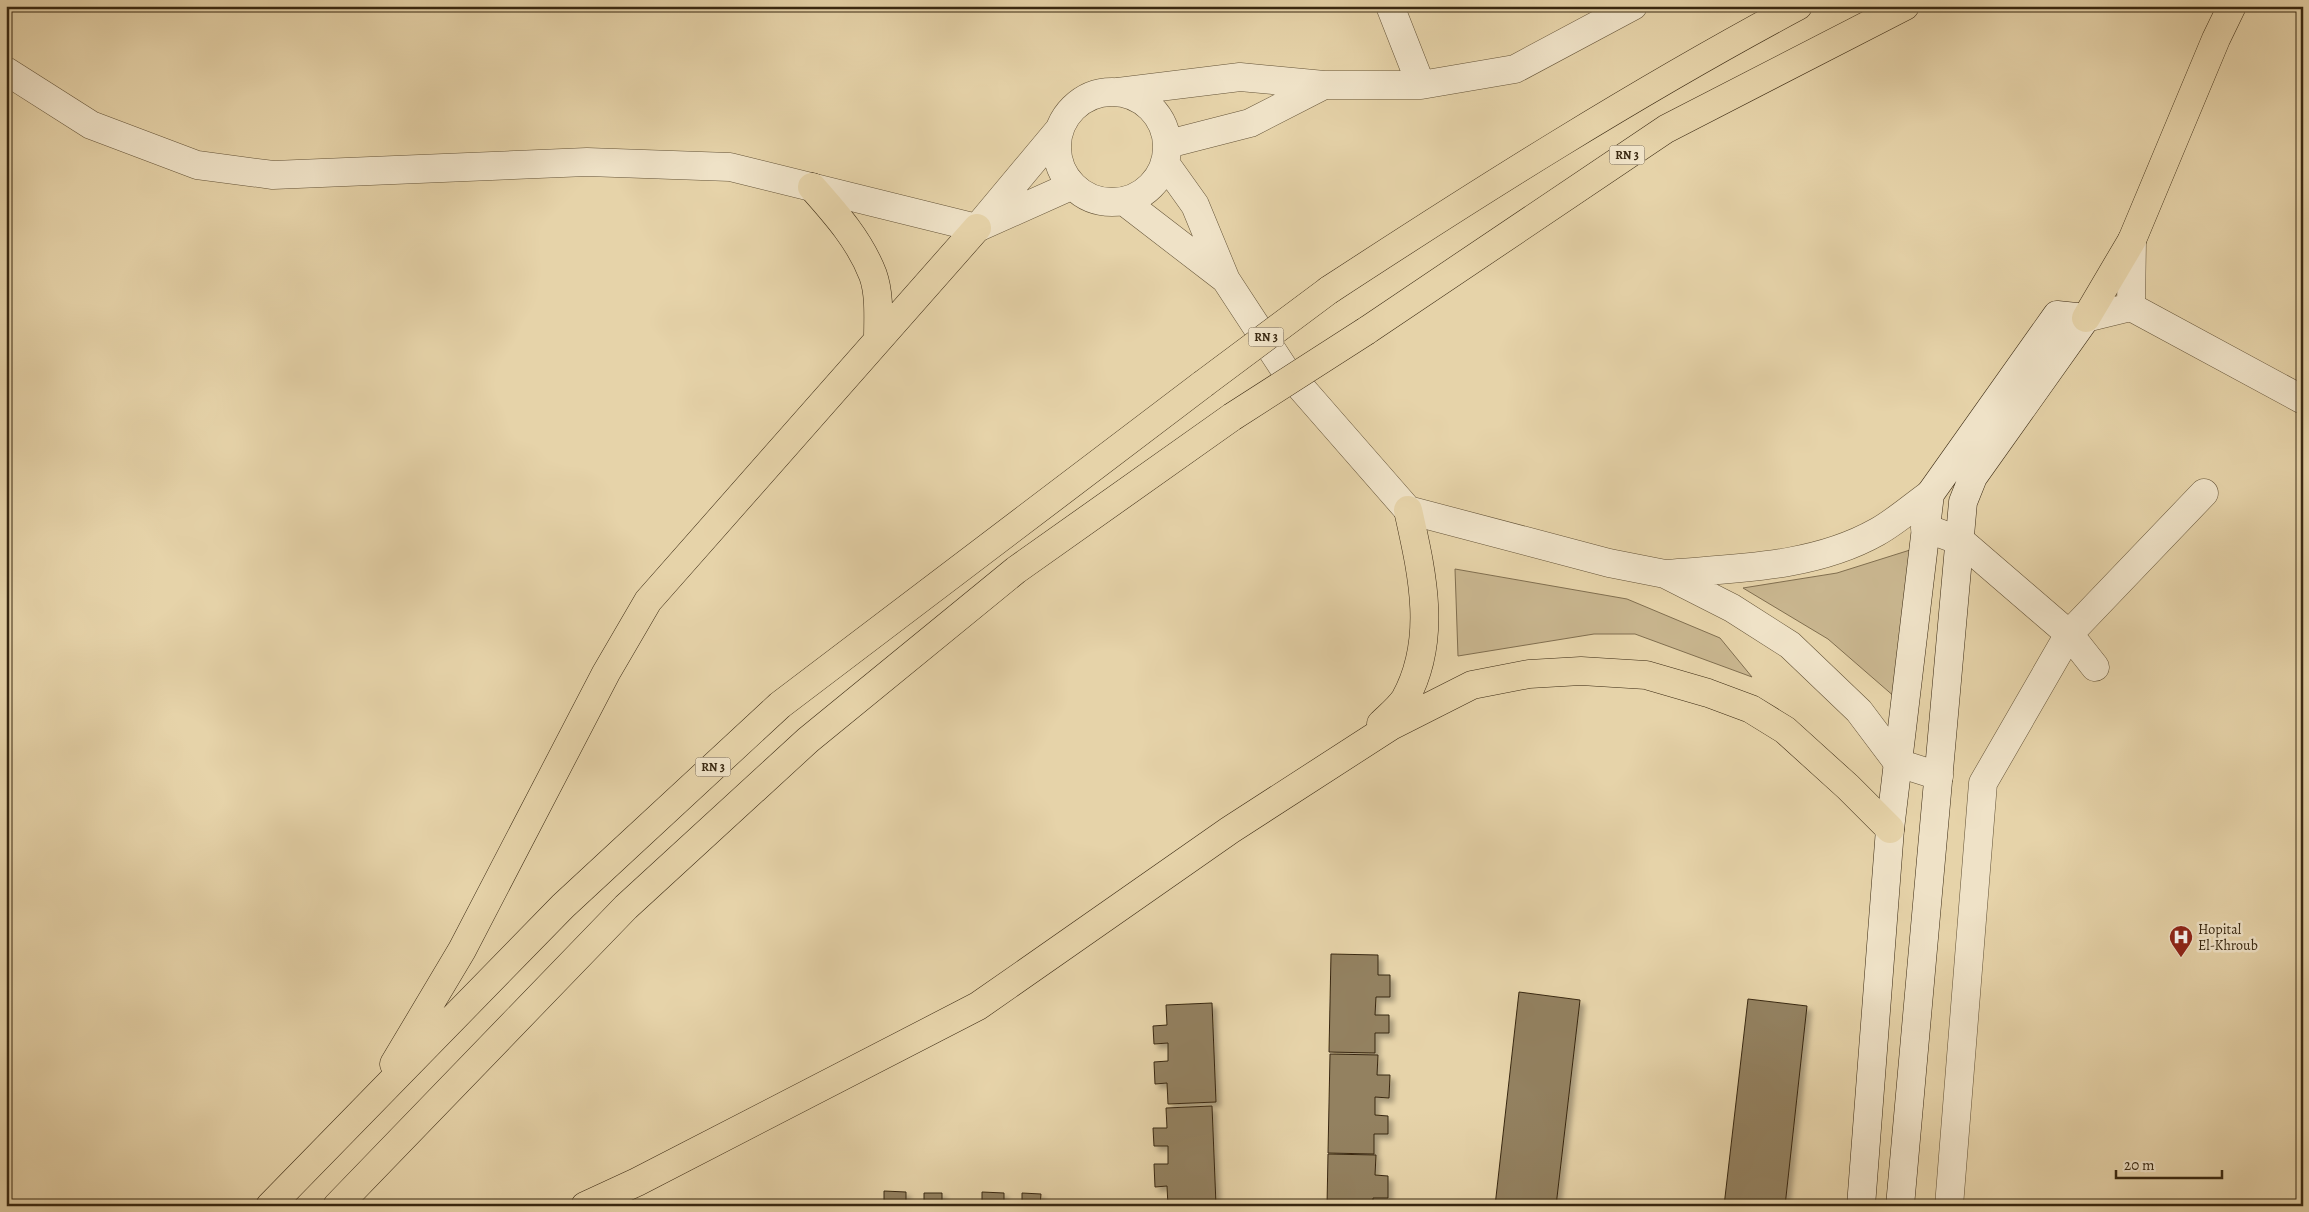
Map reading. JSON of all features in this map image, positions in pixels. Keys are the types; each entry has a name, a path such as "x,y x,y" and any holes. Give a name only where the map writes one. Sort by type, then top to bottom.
{"highway":[{"name":"RN 3","path":"270,1206 563,906 780,705 1329,290 1478,193 1624,105 1798,6"},
{"name":"RN 3","path":"337,1206 626,907 808,740 1016,570 1232,418 1366,332 1666,129 1905,6"},
{"path":"2086,318 2132,240 2216,39 2232,6"},
{"path":"812,187 853,236 873,276 878,302 878,340"},
{"path":"372,1102 462,950 602,682 648,601 977,228"},
{"path":"1329,766 1380,725 1404,700 1417,671 1426,624 1423,577 1408,510"},
{"path":"585,1206 636,1182 978,1006 1230,830 1391,726 1472,685 1529,674 1581,671 1646,675 1708,693 1751,709 1785,730 1848,787 1890,830"}],"street":[{"path":"1390,6 1421,86"},
{"path":"977,228 1058,131 1067,114 1082,101 1099,93 1240,77 1324,85 1421,86 1515,69 1633,6"},
{"path":"6,71 91,125 197,164 273,175 606,163 730,167 977,228 1072,186"},
{"path":"1058,131 1056,150 1061,169 1072,186 1087,197 1105,203 1125,202 1142,194 1156,181 1166,154 1250,123 1324,85"},
{"path":"1118,92 1137,97 1152,109 1163,125 1166,154 1195,205 1226,280 1283,367 1408,510 1609,563 1665,574 1752,567 1811,558 1837,550 1878,532 1930,494 2058,315 2086,318 2131,307 2303,400"},
{"path":"1125,202 1226,280"},
{"path":"2131,307 2132,240"},
{"path":"1900,1206 1940,776 1963,502 1973,477 2086,318"},
{"path":"1949,1206 1983,783 2069,634 2204,493"},
{"path":"1860,1206 1890,830 1930,494"},
{"path":"1925,528 1961,541 2069,634 2095,667"},
{"path":"1665,574 1732,608 1790,645 1859,711 1898,763 1940,776"}],"shaded area":[{"path":"1910,550 1896,698 1828,639 1743,588 1837,573"},
{"path":"1455,569 1627,599 1720,638 1752,677 1635,634 1594,634 1458,656"}],"building":[{"path":"1331,954 1378,955 1378,975 1390,975 1390,997 1376,997 1375,1015 1389,1015 1389,1033 1375,1033 1375,1053 1329,1052"},
{"path":"1519,992 1580,1000 1556,1206 1495,1206"},
{"path":"1748,999 1807,1006 1785,1206 1724,1206"},
{"path":"1212,1003 1216,1102 1168,1104 1167,1083 1155,1084 1154,1062 1168,1061 1168,1043 1154,1044 1153,1026 1167,1025 1166,1005"},
{"path":"1330,1054 1378,1055 1377,1075 1390,1075 1389,1098 1375,1097 1375,1115 1388,1116 1388,1134 1374,1134 1374,1154 1328,1153"},
{"path":"1212,1106 1216,1205 1168,1206 1167,1186 1155,1187 1154,1164 1168,1164 1168,1146 1154,1146 1153,1128 1167,1128 1166,1108"},
{"path":"1328,1154 1376,1155 1375,1175 1388,1176 1388,1198 1373,1198 1373,1206 1327,1206"},
{"path":"884,1191 906,1192 906,1206 864,1206 864,1204 884,1204"},
{"path":"982,1192 1004,1193 1004,1206 962,1206 982,1205"},
{"path":"924,1193 942,1193 942,1206 924,1206"},
{"path":"1022,1193 1041,1194 1040,1206 1022,1206"}],"place":[{"name":"Hopital El-Khroub","path":"2181,958"}]}
